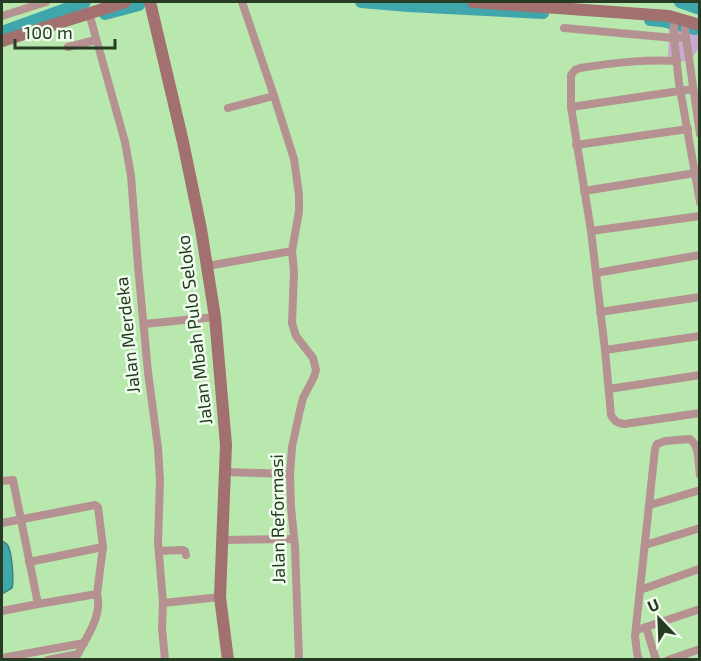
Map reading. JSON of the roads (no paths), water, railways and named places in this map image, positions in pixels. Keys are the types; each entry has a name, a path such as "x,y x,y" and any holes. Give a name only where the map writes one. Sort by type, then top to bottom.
{"street":[{"path":"2,16 46,2"},
{"path":"2,41 90,17 125,2"},
{"name":"Jalan Reformasi","path":"242,2 294,159 299,211 292,251 294,272 292,323 296,336 313,358 316,370 303,398 292,447 290,474 299,660"},
{"path":"473,2 563,4 680,27"},
{"name":"Jalan Mbah Pulo Seloko","path":"151,5 201,229 214,317 226,445 220,597 228,660"},
{"name":"Jalan Merdeka","path":"90,17 128,153 131,176 160,480 158,517 165,660"},
{"path":"564,28 699,25"},
{"path":"680,27 677,61 699,196"},
{"path":"680,27 693,85 699,134"},
{"path":"68,47 96,40"},
{"path":"677,61 636,60 575,70 571,75 571,107 591,231 613,420 618,423 699,413"},
{"path":"571,107 693,85"},
{"path":"228,108 274,96"},
{"path":"576,145 688,129"},
{"path":"584,191 694,173"},
{"path":"591,231 699,216"},
{"path":"207,266 292,251"},
{"path":"596,273 699,255"},
{"path":"600,312 699,297"},
{"path":"144,324 214,317"},
{"path":"605,350 699,336"},
{"path":"609,389 699,375"},
{"path":"639,660 635,643 636,630 657,444 693,440 699,475"},
{"path":"226,472 290,474"},
{"path":"2,481 13,480 38,604"},
{"path":"650,505 699,490"},
{"path":"2,523 95,505 98,507 103,547 97,594 98,615 79,657 48,660"},
{"path":"645,545 699,528"},
{"path":"222,540 294,539"},
{"path":"29,562 103,547"},
{"path":"159,551 185,550 186,555"},
{"path":"640,590 699,568"},
{"path":"2,611 97,594"},
{"path":"163,603 220,597"},
{"path":"636,630 699,609"},
{"path":"646,627 656,660"},
{"path":"2,658 84,644"},
{"path":"668,660 696,653"}],"water":[{"path":"2,541 7,544 10,552 13,580 12,588 2,594"}],"waterway":[{"path":"2,32 85,2"},
{"path":"361,2 543,13"},
{"path":"680,2 700,9"},
{"path":"105,14 139,5"},
{"path":"650,20 695,29"}]}
